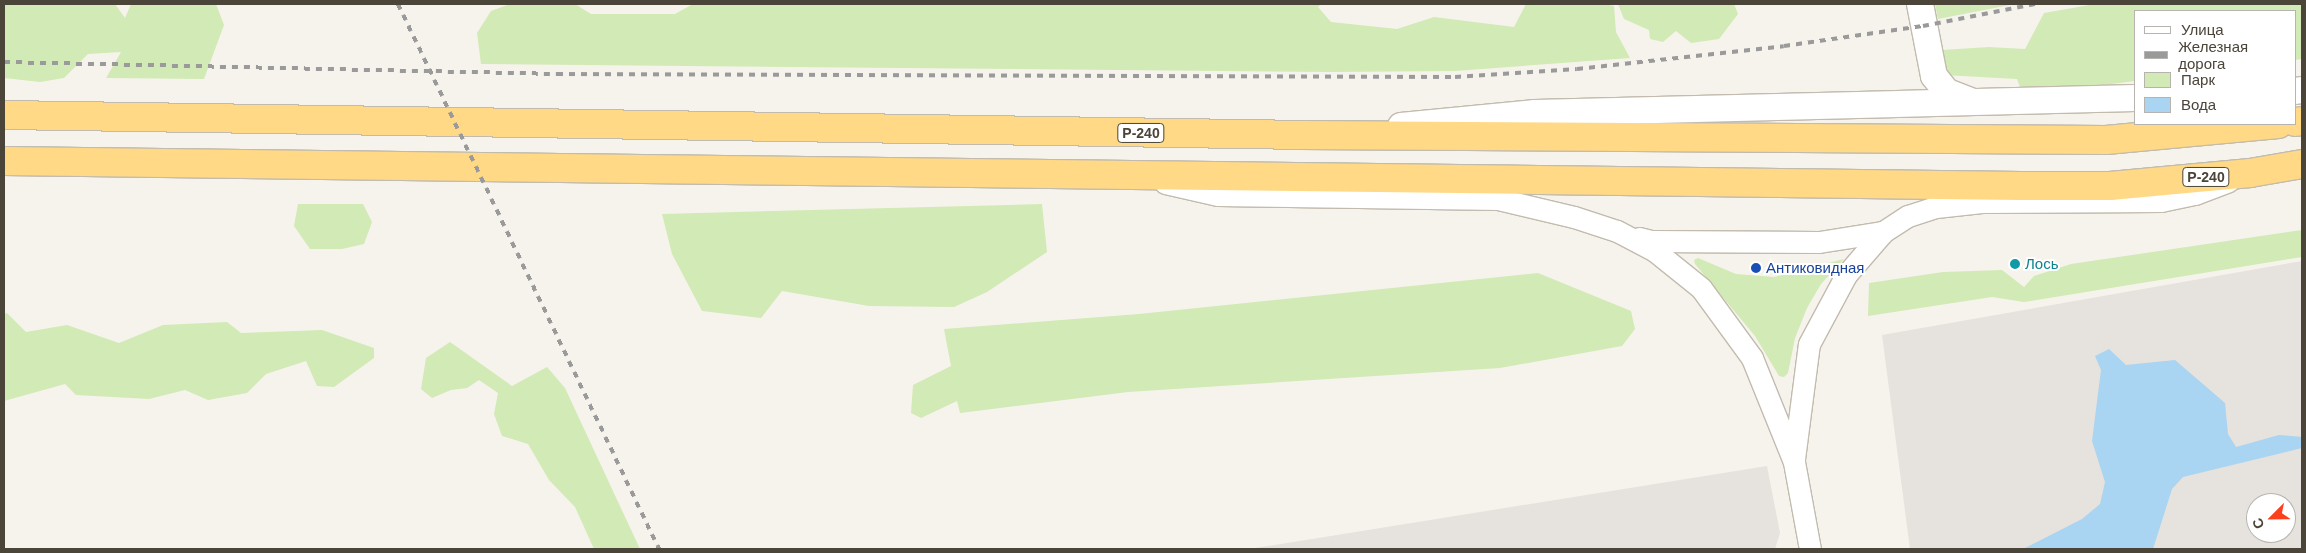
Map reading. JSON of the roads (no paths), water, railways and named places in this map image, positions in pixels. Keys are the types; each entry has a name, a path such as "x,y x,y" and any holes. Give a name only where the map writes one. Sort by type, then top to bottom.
{"highway":[{"name":"Р-240","path":"4,116 1301,136 2106,140 2267,125"},
{"name":"Р-240","path":"4,161 2060,186 2110,186 2250,173 2302,164"}],"street":[{"path":"1920,4 1928,55 1934,76 1947,92 1970,101"},
{"path":"1887,103 1911,91 1923,77 1928,55"},
{"path":"1301,136 1535,113 2134,98"},
{"path":"1794,462 1809,344 1846,275 1883,232 1908,216 1936,207 1982,202 2160,201 2195,194 2250,173"},
{"path":"1138,176 1218,195 1498,199 1574,217 1651,241 1819,242 1883,232"},
{"path":"1617,231 1655,251 1701,288 1752,358 1794,462 1810,549"}],"water":[{"path":"2109,349 2126,365 2175,360 2225,403 2228,434 2236,447 2279,435 2302,437 2302,448 2183,477 2172,489 2153,549 2023,549 2082,519 2100,504 2105,482 2092,441 2101,370 2095,356"}],"railway":[{"path":"398,4 659,549"},
{"path":"4,62 557,74 1455,77 1577,69 1784,46 1923,26 2035,4"}],"place":[{"name":"Лось","path":"2015,264"},
{"name":"Антиковидная","path":"1756,268"}]}
